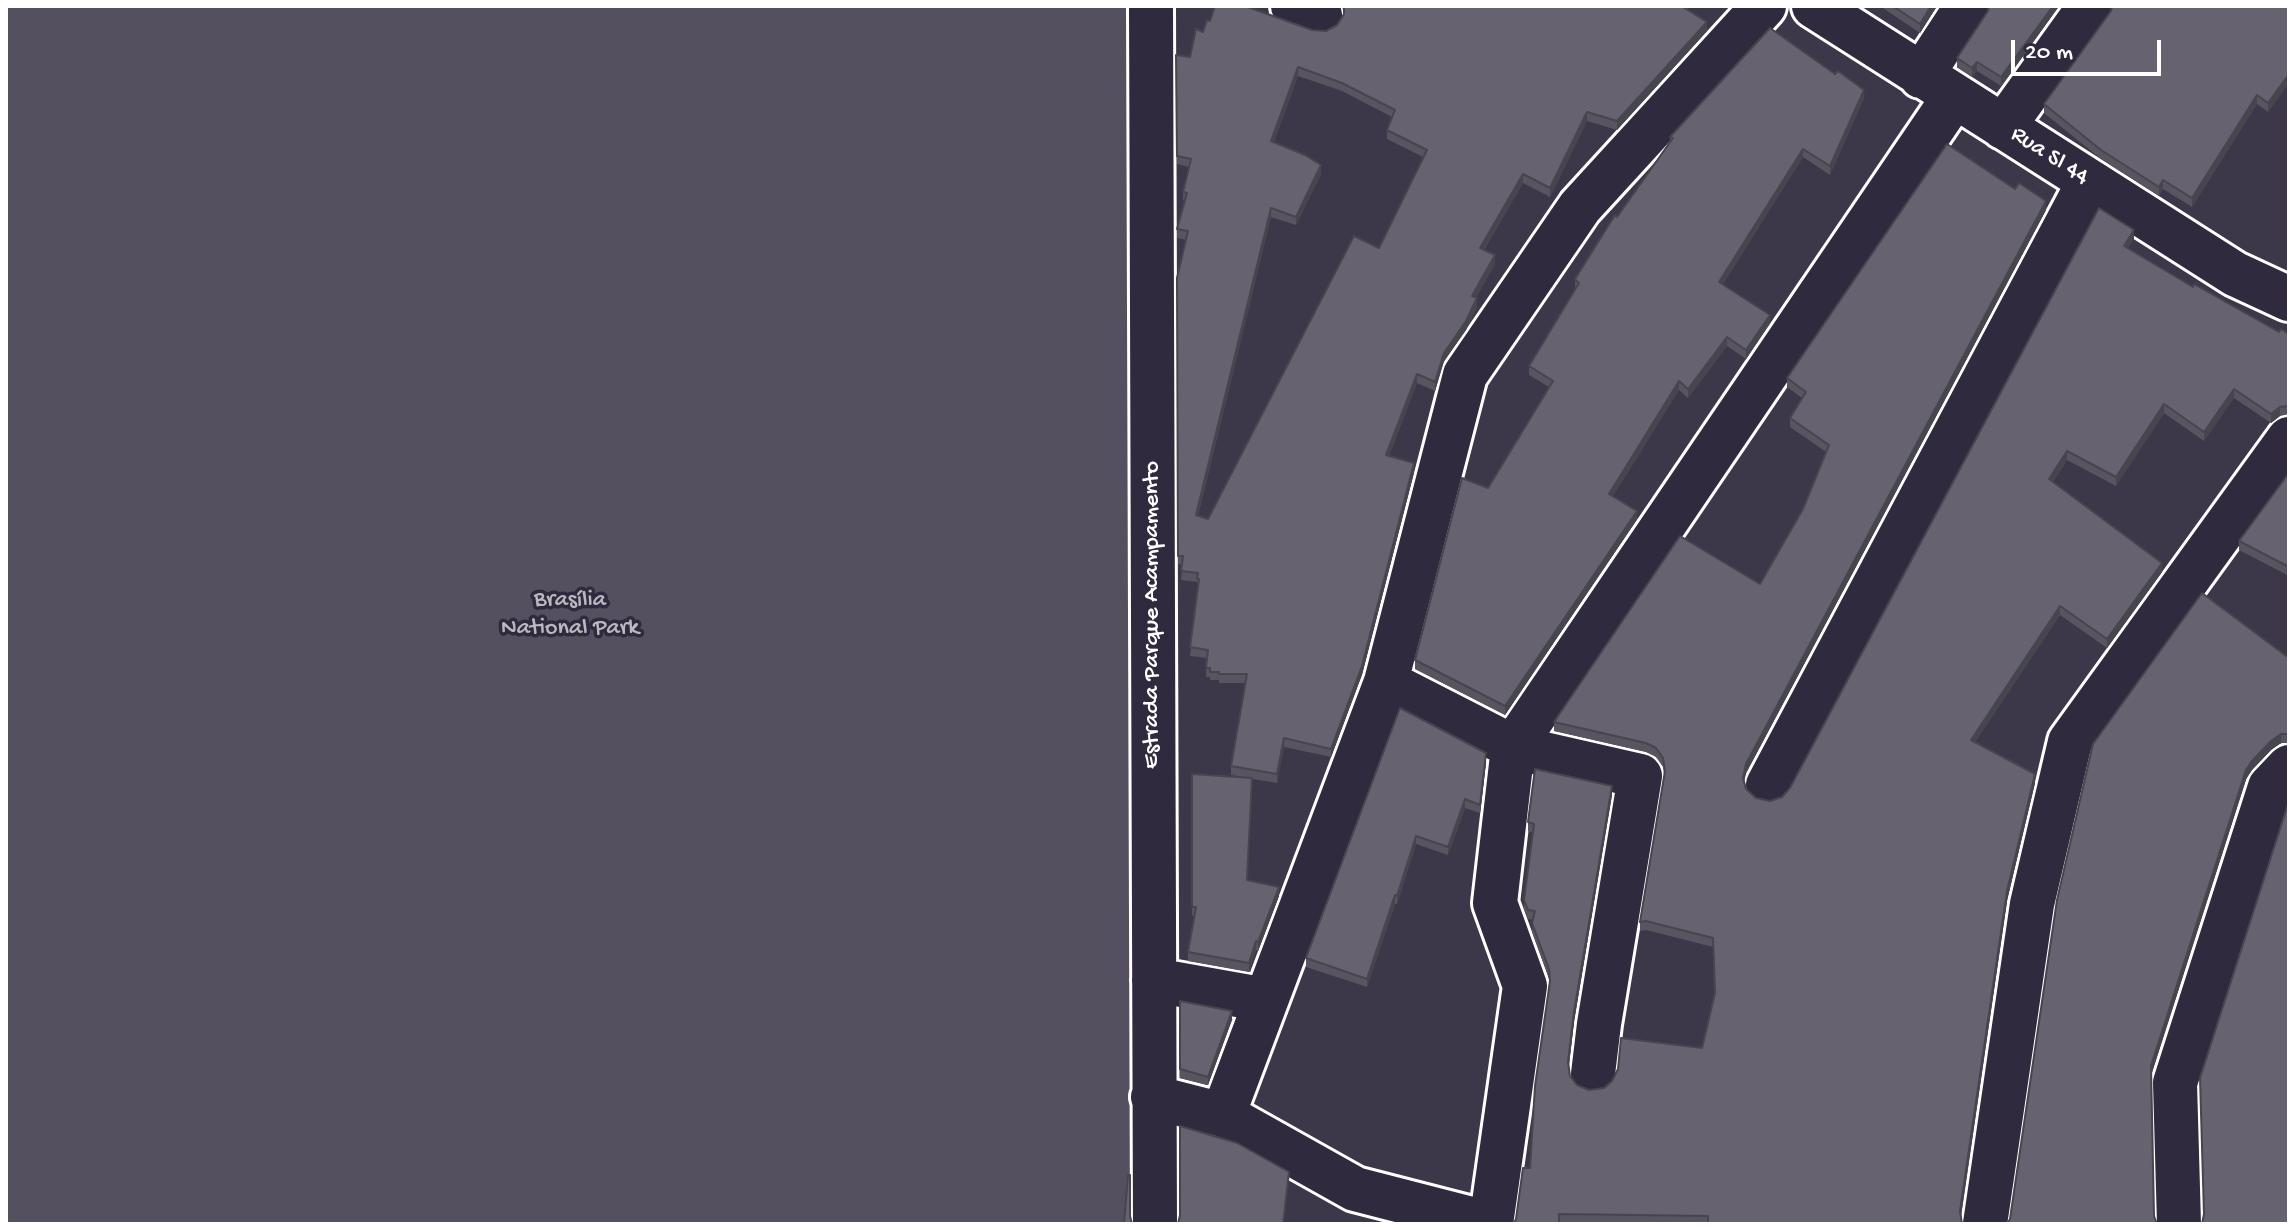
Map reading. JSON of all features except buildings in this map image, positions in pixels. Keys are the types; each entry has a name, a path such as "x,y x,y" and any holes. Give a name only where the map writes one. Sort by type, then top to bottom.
{"street":[{"name":"Estrada Parque Acampamento","path":"1151,6 1155,1224"},
{"path":"1223,1115 1386,682 1465,375 1580,207 1764,6"},
{"name":"Rua Sl 44","path":"1814,6 2235,274 2289,299"},
{"path":"1153,1097 1223,1115 1354,1206 1491,1224 1525,986 1495,903 1513,747 1938,86 1967,6"},
{"path":"2003,127 2090,6"},
{"path":"1768,785 2089,182"},
{"path":"1985,1224 2032,904 2070,742 2289,439"},
{"path":"1386,682 1513,747 1640,776 1593,1074"},
{"path":"2179,1224 2175,1083 2270,787 2289,767"},
{"path":"1154,980 1266,1000"}],"green space":[{"name":"Brasília National Park","path":"6,6 1130,6 1138,1224 6,1224"}]}
